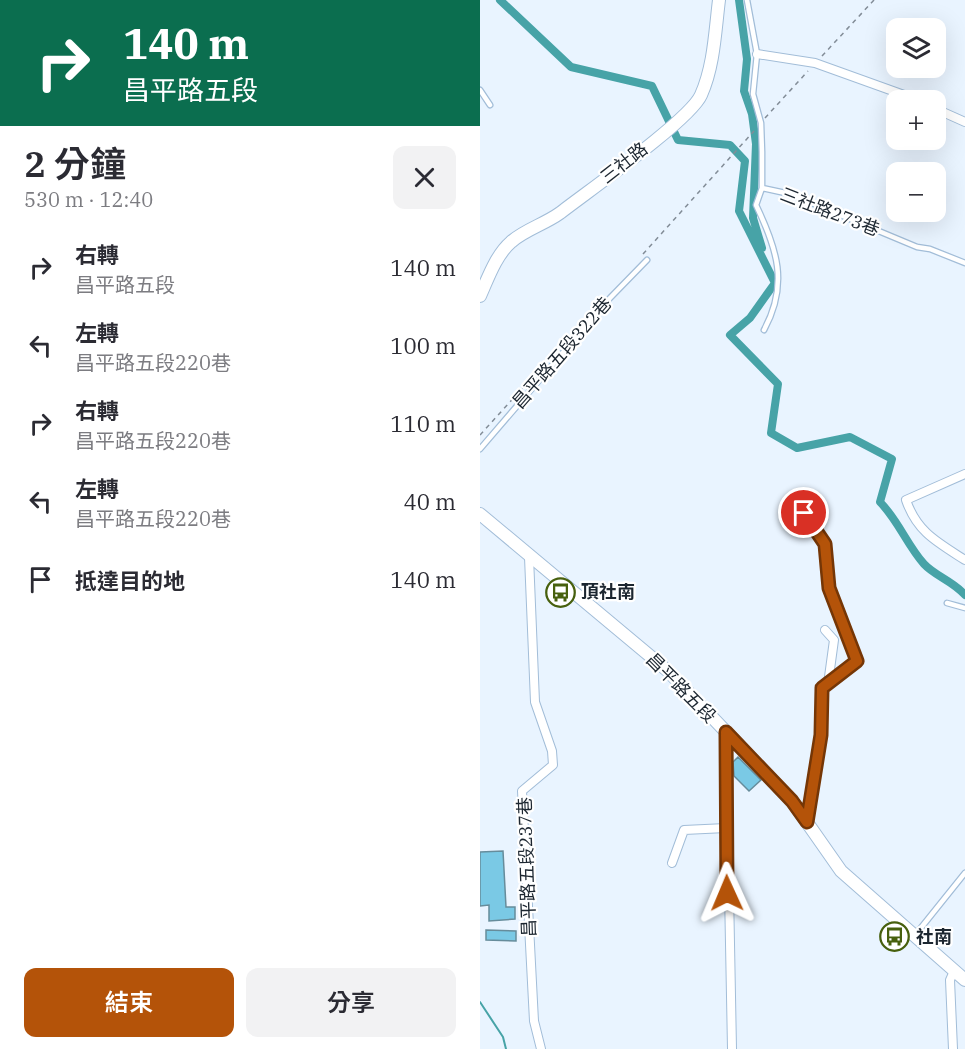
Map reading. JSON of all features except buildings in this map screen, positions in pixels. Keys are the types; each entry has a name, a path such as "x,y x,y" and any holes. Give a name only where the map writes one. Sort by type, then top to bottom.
{"street":[{"name":"三社路","path":"480,296 485,270 512,240 545,224 560,213 667,129 700,98 710,70 719,0"},
{"path":"757,54 815,63 890,90"},
{"path":"946,113 965,122"},
{"path":"965,474 906,500 914,521 939,543 965,560"},
{"name":"昌平路五段","path":"480,514 529,557 668,670 792,801 841,871 965,980"},
{"name":"昌平路五段237巷","path":"529,557 535,702 552,751 553,765 522,791 534,1021 541,1049"},
{"path":"825,630 834,640 828,684"},
{"path":"726,732 726,828 732,1049"},
{"path":"672,863 684,830 726,828"},
{"path":"953,1049 950,980 954,971"}],"lane":[{"path":"747,0 757,54 753,94 761,123 762,188 756,205 772,240 780,281 774,311 764,330"},
{"path":"480,90 490,105"},
{"name":"三社路273巷","path":"762,188 790,194 917,247 930,249 965,263"},
{"name":"昌平路五段322巷","path":"480,449 610,298 647,260"},
{"path":"804,513 825,544 829,588 857,661 822,688 821,735 807,822"},
{"path":"947,603 965,608"},
{"path":"914,936 965,873"}],"path":[{"path":"640,257 874,0"},
{"path":"480,435 544,364"}],"waterway":[{"path":"500,0 571,67 652,86 678,140 730,145 745,161 739,211 775,283 750,318 730,335 778,384 771,433 797,448 850,437 892,459 880,502 924,564 965,595"},
{"path":"739,0 747,59 744,91 752,114 756,144 753,218 762,248"},
{"path":"480,1002 503,1037 506,1049"}],"place":[{"name":"頂社南","path":"560,592"},
{"name":"社南","path":"895,937"}],"route":[{"path":"727,893 726,732 792,801 807,822 821,735 822,688 857,661 846,626 829,588 825,544 804,513"}]}
